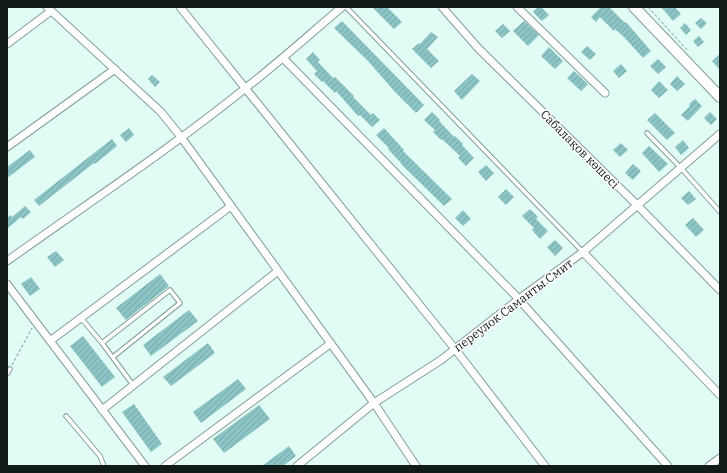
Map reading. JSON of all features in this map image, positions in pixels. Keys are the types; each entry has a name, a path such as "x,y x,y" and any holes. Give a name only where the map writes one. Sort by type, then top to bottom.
{"main road":[{"path":"634,7 720,97"}],"street":[{"path":"180,7 455,349 545,466"},
{"path":"7,261 246,88 342,7"},
{"name":"Сабалақов көшесі","path":"442,7 478,48 637,205 720,290"},
{"path":"516,7 605,93"},
{"path":"7,44 49,9 161,112 374,403 416,466"},
{"path":"283,58 519,299 668,466"},
{"path":"7,147 115,69"},
{"name":"переулок Саманты Смит","path":"297,466 374,403 441,360 519,299 583,252 720,134"},
{"path":"50,341 231,206"},
{"path":"583,252 720,395"},
{"path":"102,410 278,271"},
{"path":"7,284 145,466"},
{"path":"165,466 330,344"},
{"path":"709,466 720,458"}],"lane":[{"path":"346,7 583,252"},
{"path":"647,133 681,168 720,212"},
{"path":"102,343 170,290 180,303 112,357"},
{"path":"81,318 102,343 133,385"},
{"path":"7,374 10,369"},
{"path":"66,416 100,456 104,466"}],"path":[{"path":"648,7 688,52"},
{"path":"10,369 35,322"}],"building":[{"path":"372,7 387,7 402,22 394,29"},
{"path":"538,7 541,7 549,15 542,21 533,12"},
{"path":"601,7 609,7 625,23 626,22 651,51 643,58 624,37 615,29 614,31 600,17 596,22 591,17"},
{"path":"661,7 675,7 681,14 673,21"},
{"path":"701,18 707,23 701,29 695,23"},
{"path":"342,21 424,105 416,113 368,61 334,28"},
{"path":"524,21 539,35 528,46 513,31"},
{"path":"685,23 691,30 686,35 680,28"},
{"path":"503,24 510,31 502,38 495,31"},
{"path":"431,32 438,37 427,49 439,61 431,68 412,49 419,43 420,44"},
{"path":"699,36 704,42 698,47 693,41"},
{"path":"587,46 596,54 590,60 581,52"},
{"path":"549,47 563,61 555,69 541,56"},
{"path":"313,52 320,60 318,62 333,78 335,77 371,115 373,113 380,120 372,127 360,115 358,116 336,91 335,93 314,74 317,71 306,59"},
{"path":"720,54 720,70 712,61"},
{"path":"658,59 666,67 658,74 650,66"},
{"path":"621,64 627,71 619,78 613,71"},
{"path":"574,71 588,84 581,91 567,78"},
{"path":"472,74 480,81 462,100 454,91"},
{"path":"152,75 160,82 155,87 148,79"},
{"path":"677,76 685,84 677,91 670,84"},
{"path":"659,81 668,90 659,98 651,90"},
{"path":"695,99 702,106 688,121 681,115 690,106 689,104"},
{"path":"432,112 454,137 455,136 463,144 462,145 474,158 466,166 458,158 460,156 433,132 435,130 424,120"},
{"path":"710,112 717,119 711,125 704,118"},
{"path":"655,113 675,133 667,140 647,120"},
{"path":"129,128 134,135 126,142 120,135"},
{"path":"384,128 404,150 403,151 452,199 444,206 401,164 388,149 389,148 376,135"},
{"path":"112,139 117,146 39,206 34,200"},
{"path":"683,140 689,148 681,155 675,147"},
{"path":"621,143 628,150 620,157 613,150"},
{"path":"649,146 668,164 659,172 642,153"},
{"path":"30,150 35,157 7,178 7,167"},
{"path":"633,164 641,171 633,180 625,173"},
{"path":"486,165 494,173 486,181 478,172"},
{"path":"506,189 514,197 506,205 498,197"},
{"path":"689,191 696,199 688,205 681,198"},
{"path":"25,206 31,212 23,219 21,217 7,229 7,218 10,215 12,217"},
{"path":"530,209 538,217 536,219 548,231 540,239 532,230 534,228 522,216"},
{"path":"463,210 471,219 463,226 455,218"},
{"path":"693,218 704,230 696,237 685,225"},
{"path":"555,240 563,248 555,256 547,247"},
{"path":"56,251 64,260 55,267 47,257"},
{"path":"160,274 169,286 126,320 116,308"},
{"path":"31,277 40,289 30,296 21,284"},
{"path":"189,310 198,321 151,356 143,345"},
{"path":"83,336 115,377 102,387 70,346"},
{"path":"208,343 215,353 171,386 163,377"},
{"path":"238,379 246,389 201,423 193,412"},
{"path":"134,404 162,444 151,452 122,412"},
{"path":"259,405 270,419 224,453 213,439"},
{"path":"289,446 296,456 283,466 262,466"}]}
